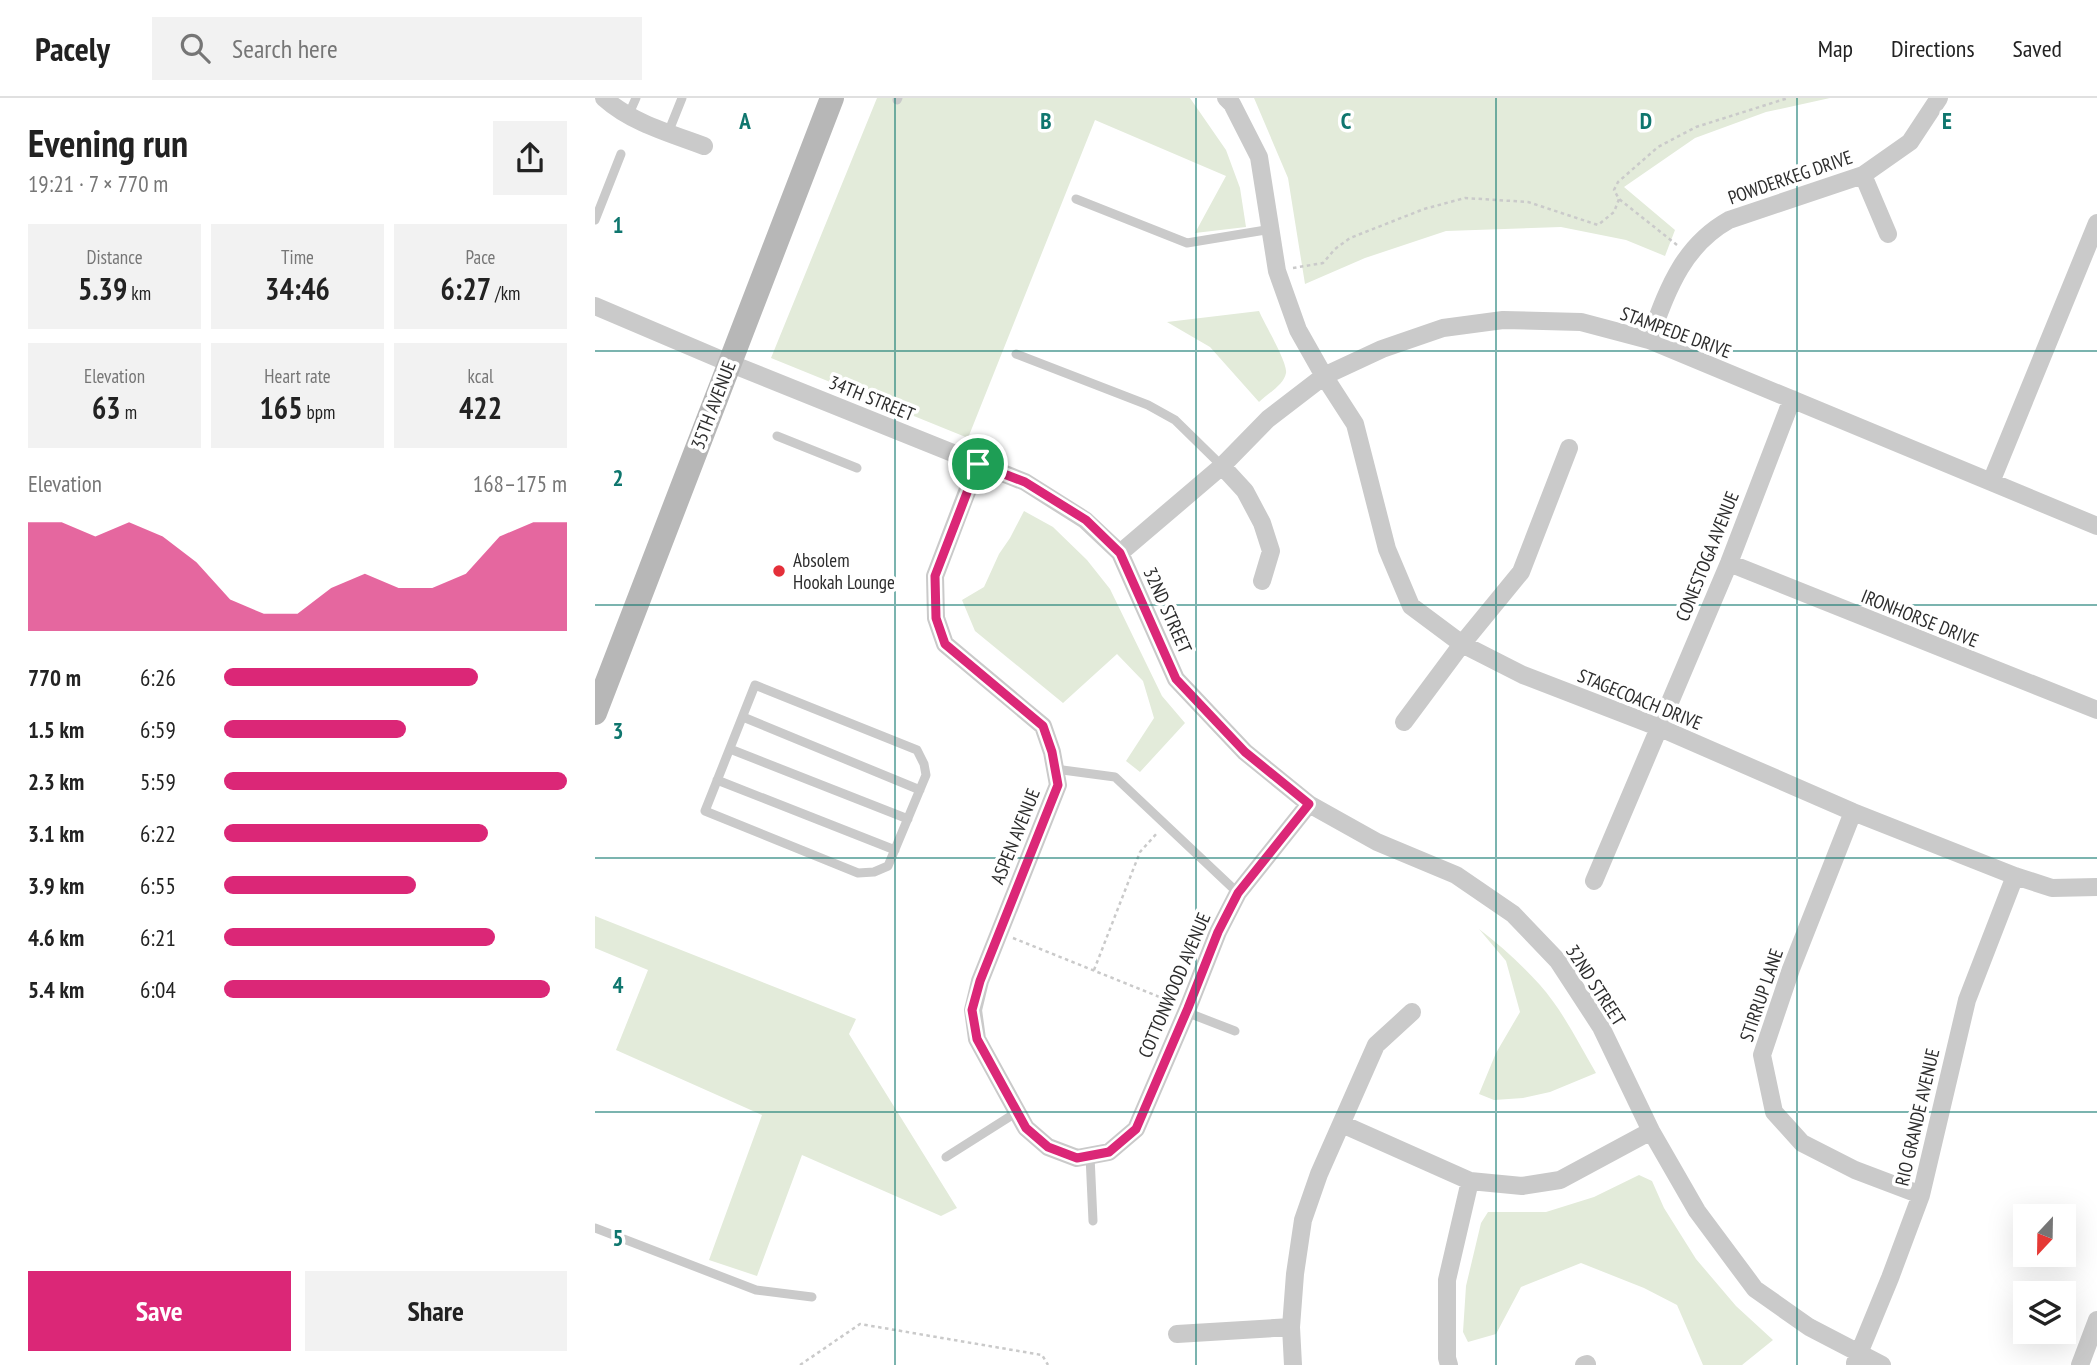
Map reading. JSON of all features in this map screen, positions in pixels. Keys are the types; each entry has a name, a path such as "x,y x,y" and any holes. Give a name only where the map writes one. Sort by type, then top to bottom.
{"main road":[{"name":"35TH AVENUE","path":"595,713 832,98"}],"street":[{"path":"604,98 628,116 704,146"},
{"name":"STAGECOACH DRIVE","path":"1226,98 1232,104 1259,157 1277,271 1298,330 1355,424 1387,549 1411,606 1462,644 1523,675 1658,727 1853,812 2052,888 2097,887"},
{"name":"POWDERKEG DRIVE","path":"1649,340 1666,294 1688,254 1712,230 1729,220 1863,175 1910,142 1938,98"},
{"path":"1863,175 1888,234"},
{"path":"1991,482 2097,223"},
{"name":"34TH STREET","path":"595,306 1025,482 1086,520 1120,553"},
{"name":"STAMPEDE DRIVE","path":"1120,553 1222,466 1268,419 1324,376 1382,349 1443,328 1503,320 1581,322 1649,340 2097,526"},
{"name":"CONESTOGA AVENUE","path":"1594,881 1729,563 1792,399"},
{"path":"1404,722 1462,644 1521,572 1569,448"},
{"name":"ASPEN AVENUE","path":"978,464 935,576 936,618 945,644 1043,726 1052,752 1058,785 980,981 972,1010 977,1039 1026,1128 1048,1147 1077,1158 1109,1152"},
{"path":"1222,466 1245,491 1262,523 1271,551 1262,580"},
{"name":"32ND STREET","path":"1120,553 1176,679 1245,752 1309,804 1377,842 1456,874 1513,914 1558,961 1601,1027 1651,1131 1697,1211 1755,1289 1856,1360 1882,1365"},
{"name":"IRONHORSE DRIVE","path":"1729,563 2097,710"},
{"name":"COTTONWOOD AVENUE","path":"1109,1152 1136,1129 1218,932 1238,893 1309,804"},
{"name":"STIRRUP LANE","path":"1853,812 1791,969 1762,1055 1774,1112 1802,1143 1855,1170 1921,1195"},
{"name":"RIO GRANDE AVENUE","path":"1856,1360 1921,1195 1967,1000 2015,876"},
{"path":"1293,1365 1291,1327 1303,1220 1319,1174 1376,1045 1412,1012"},
{"path":"1342,1124 1470,1181 1522,1186 1560,1180 1651,1131"},
{"path":"1449,1365 1447,1280 1470,1181"},
{"path":"2080,1365 2097,1320"},
{"path":"1177,1334 1291,1327"}],"lane":[{"path":"628,116 636,98"},
{"path":"668,133 681,98"},
{"path":"595,220 621,154"},
{"path":"1076,199 1187,243 1272,229"},
{"path":"1016,354 1148,405 1175,420 1222,466"},
{"path":"777,436 857,468"},
{"path":"755,685 917,750 926,775 888,866 874,872 858,873 705,811 730,749 755,685"},
{"path":"743,717 920,790"},
{"path":"730,749 908,819"},
{"path":"1055,769 1115,777 1238,893"},
{"path":"717,780 895,850"},
{"path":"1187,1010 1235,1031"},
{"path":"946,1157 1017,1112"},
{"path":"1090,1156 1093,1220"},
{"path":"595,1228 755,1290 812,1297"}],"path":[{"path":"1688,254 1619,199 1614,190 1618,182 1658,147 1696,127 1788,98"},
{"path":"1277,271 1323,263 1335,249 1350,238 1424,209 1465,198 1528,202 1598,225 1614,212 1619,199"},
{"path":"1094,970 1140,852 1164,825"},
{"path":"999,932 1187,1010"},
{"path":"800,1365 860,1325 1042,1354 1048,1365"}],"green space":[{"path":"877,98 1190,98 1226,150 1240,188 1246,227 1195,233 1226,176 1095,120 968,438 771,358"},
{"path":"1254,98 1830,98 1766,112 1695,138 1624,187 1675,230 1665,256 1626,240 1561,227 1446,231 1365,258 1305,284 1288,178"},
{"path":"1259,311 1280,352 1286,373 1279,385 1259,402 1210,347 1167,322"},
{"path":"1024,511 1053,527 1087,560 1110,589 1162,696 1185,723 1140,772 1126,761 1154,718 1143,681 1117,654 1063,703 975,631 962,600 984,587"},
{"path":"595,916 856,1019 849,1034 957,1208 941,1216 802,1155 757,1276 709,1260 762,1115 616,1050 648,970 595,948"},
{"path":"1479,929 1533,977 1548,995 1596,1073 1550,1092 1523,1098 1494,1100 1479,1094 1496,1053 1520,1012 1506,961"},
{"path":"1639,1175 1652,1181 1664,1208 1696,1259 1736,1306 1773,1340 1742,1365 1703,1365 1677,1305 1644,1288 1581,1263 1521,1287 1496,1334 1468,1342 1463,1332 1466,1286 1481,1223 1488,1212 1546,1212 1594,1197"}],"place":[{"name":"Absolem Hookah Lounge","path":"779,571"}],"route":[{"path":"978,464 1025,482 1086,520 1120,553 1176,679 1245,752 1309,804 1238,893 1218,932 1136,1129 1109,1152 1077,1158 1048,1147 1026,1128 977,1039 972,1010 980,981 1058,785 1052,752 1043,726 945,644 936,618 935,576 978,464"}]}
